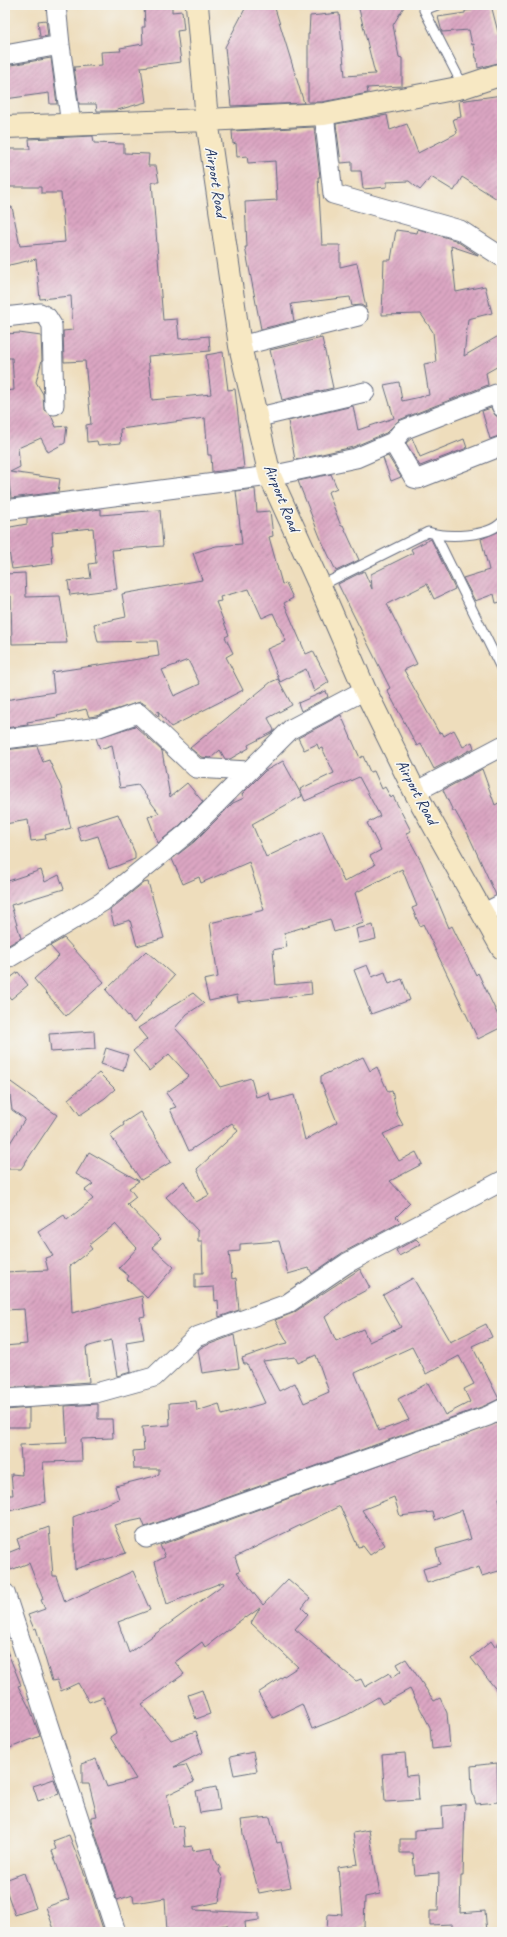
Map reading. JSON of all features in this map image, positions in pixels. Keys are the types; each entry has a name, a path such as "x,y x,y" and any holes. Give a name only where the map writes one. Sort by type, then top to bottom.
{"street":[{"path":"56,5 71,125"},
{"name":"Airport Road","path":"198,5 207,120 240,346 255,418 270,476 365,690 415,792 493,909 502,948"},
{"path":"5,55 60,45"},
{"path":"5,127 207,120 324,114 463,87 502,74"},
{"path":"324,114 333,194 460,230 501,255"},
{"path":"5,316 40,313 47,317 52,326 54,405"},
{"path":"240,346 358,316"},
{"path":"255,418 365,392"},
{"path":"5,510 270,476 356,458 393,442 403,430 496,394 502,407"},
{"path":"393,442 414,478 418,480 502,446"},
{"path":"5,960 102,902 186,834 291,730 365,690"},
{"path":"5,739 32,734 99,727 138,712 196,768 248,771"},
{"path":"415,792 502,746"},
{"path":"5,1399 96,1393 154,1376 196,1337 287,1304 347,1263 502,1181"},
{"path":"146,1538 502,1409"},
{"path":"5,1593 116,1932"}],"lane":[{"path":"437,5 424,10 463,87"},
{"path":"320,586 428,532 435,534 463,535 496,528 502,522"},
{"path":"435,534 502,670"}],"building":[{"path":"144,5 172,5 172,12 182,11 184,30 177,31 181,62 141,67 146,102 114,111 97,111 96,104 79,104 74,67 102,65 101,52 121,51 120,48 143,44 142,27 145,27"},
{"path":"247,5 274,5 304,103 231,106 225,47"},
{"path":"358,5 405,5 393,25 399,57 402,58 402,86 367,88 368,93 322,102 308,102 308,34 310,16 339,13 345,76 375,74"},
{"path":"470,5 491,5 498,32 502,31 502,62 478,68 474,44 472,45 469,30 442,32 438,17 465,13 465,11 472,10"},
{"path":"46,20 48,36 40,37 38,21"},
{"path":"51,58 57,104 50,104 49,93 5,99 5,66"},
{"path":"502,95 502,202 462,177 454,191 431,177 420,190 409,181 387,182 387,187 363,189 361,171 352,171 352,162 341,163 336,124 387,115 390,130 407,124 418,153 457,133 453,119 461,117 459,101"},
{"path":"314,127 320,177 318,177 322,245 340,245 340,267 357,263 366,308 361,305 352,306 350,297 291,304 294,321 261,329 245,247 247,247 245,202 277,200 275,161 248,163 247,156 237,157 236,143 233,144 232,131"},
{"path":"93,136 94,143 124,144 124,153 149,154 148,166 156,166 159,182 152,182 163,320 177,319 179,339 209,336 210,351 148,356 152,400 211,394 206,355 223,352 228,390 235,389 244,468 212,472 211,455 208,455 205,418 120,429 121,443 98,445 97,441 87,442 86,425 91,424 85,361 64,362 63,331 73,330 71,296 40,299 36,259 5,266 5,208 12,207 20,246 65,242 61,193 41,193 41,187 5,187 5,149 30,149 29,139"},
{"path":"418,229 455,240 478,255 451,246 456,292 485,286 492,313 468,319 464,356 502,334 502,364 486,373 488,385 399,420 386,433 353,447 295,460 288,421 353,406 358,430 394,418 384,385 399,382 402,401 429,395 424,364 436,362 433,332 421,314 382,315 384,260 391,260 396,230 417,233"},
{"path":"19,333 41,336 42,360 36,382 43,394 44,410 51,415 56,427 67,426 65,443 48,452 41,438 18,448 20,467 10,472 60,479 58,492 11,498 8,474 5,475 5,391 14,390 12,358 5,358 5,334"},
{"path":"322,338 333,388 282,400 270,350"},
{"path":"491,408 498,417 502,435 490,439 482,411"},
{"path":"412,438 420,457 464,439 467,448 420,466 406,443"},
{"path":"388,456 401,477 391,481 383,458"},
{"path":"331,474 337,488 328,492 341,526 343,525 359,560 336,571 320,537 298,481"},
{"path":"255,489 257,512 270,511 273,536 269,537 282,584 286,583 293,598 284,603 306,654 313,651 329,682 314,692 306,669 280,682 267,649 286,641 273,613 262,618 249,589 220,597 221,601 216,602 229,635 225,637 233,653 226,657 243,690 171,727 158,711 159,717 146,705 140,702 96,716 89,717 86,709 57,716 58,717 27,722 28,725 5,728 5,700 54,692 52,672 159,656 157,641 98,642 94,624 126,617 122,594 202,580 193,553 216,546 242,544 236,491","holes":["188,660 200,684 174,696 162,670"]},
{"path":"101,509 101,515 160,510 163,546 112,550 117,589 70,595 68,581 91,578 89,564 96,563 93,528 52,532 53,545 51,545 53,564 12,569 5,528 27,524 27,518"},
{"path":"502,530 502,602 496,603 494,594 475,601 463,578 489,570 481,539"},
{"path":"431,539 455,589 434,599 427,584 387,604 417,664 404,670 439,733 442,732 444,736 454,730 463,747 472,742 474,748 434,769 421,744 417,746 387,690 390,688 338,584 364,571 372,589 371,574 413,553 411,549"},
{"path":"25,573 26,597 60,596 67,643 12,644 11,596 5,596 5,574"},
{"path":"278,679 292,705 268,718 274,730 273,732 248,745 249,748 230,759 225,759 220,750 211,758 201,757 190,748 271,682"},
{"path":"326,691 328,697 301,711 298,703"},
{"path":"341,715 360,758 363,756 370,772 374,771 382,789 385,787 391,798 393,796 411,831 406,833 422,863 449,928 452,926 476,975 478,973 502,1024 502,1027 478,1039 423,924 420,926 412,908 417,906 402,869 355,893 364,923 334,932 330,919 284,933 287,947 273,950 276,985 311,982 312,994 238,1002 237,995 209,1001 204,980 218,977 210,923 264,910 249,862 201,883 199,877 183,884 172,859 194,842 233,803 244,798 242,794 265,771 283,761 302,796 252,824 266,857 322,831 344,882 375,865 370,856 381,850 367,823 380,816 359,777 305,801 300,789 334,773 322,748 319,749 317,744 304,750 298,738"},
{"path":"135,726 162,751 170,797 187,783 203,802 179,826 158,843 148,817 159,813 138,785 120,788 112,745 100,749 96,738"},
{"path":"37,746 43,762 49,760 61,787 71,828 45,835 46,839 31,841 28,820 5,824 5,750"},
{"path":"482,769 495,805 502,801 502,893 496,895 468,834 455,811 453,811 443,790"},
{"path":"118,814 135,853 135,859 109,869 98,836 81,841 77,827"},
{"path":"41,870 45,882 59,875 64,889 11,905 21,938 5,947 5,882"},
{"path":"148,882 164,938 137,946 130,920 114,925 110,910 143,883"},
{"path":"373,925 376,939 359,943 356,929"},
{"path":"64,938 104,982 66,1016 34,979 59,956 50,946"},
{"path":"146,951 174,976 134,1023 106,990"},
{"path":"367,965 372,977 385,972 389,984 402,979 410,1000 371,1014 354,970"},
{"path":"18,972 28,985 11,999 5,992 5,982"},
{"path":"193,993 204,1003 187,1014 175,1028 197,1052 220,1087 251,1078 256,1097 269,1093 271,1101 294,1095 305,1140 337,1122 321,1082 321,1076 363,1057 370,1071 377,1067 388,1092 392,1091 397,1114 403,1125 383,1134 399,1161 416,1152 422,1164 390,1181 410,1203 396,1217 401,1222 342,1253 312,1274 309,1268 288,1274 279,1241 240,1244 240,1251 229,1252 232,1279 236,1278 239,1310 219,1317 218,1300 215,1301 214,1287 195,1288 195,1273 203,1273 202,1241 198,1241 198,1231 166,1197 184,1181 196,1202 209,1195 197,1169 238,1131 232,1123 189,1151 170,1109 176,1107 166,1093 189,1076 169,1054 149,1071 133,1051 147,1039 138,1028"},
{"path":"94,1031 95,1049 51,1052 49,1034"},
{"path":"106,1048 128,1055 123,1071 101,1064"},
{"path":"99,1073 115,1089 105,1098 80,1115 68,1099"},
{"path":"8,1080 57,1115 21,1169 5,1169 5,1151 25,1119 12,1110"},
{"path":"140,1112 171,1162 141,1180 110,1135 124,1125 123,1123"},
{"path":"89,1152 139,1181 129,1188 136,1197 127,1204 161,1239 152,1247 174,1267 147,1298 127,1279 129,1276 119,1268 137,1248 115,1224 89,1245 92,1249 70,1266 72,1313 142,1296 145,1316 140,1317 144,1339 126,1342 131,1372 117,1376 111,1340 86,1347 89,1382 5,1388 5,1346 27,1344 24,1309 5,1310 5,1272 48,1270 45,1258 53,1256 38,1232 64,1215 67,1220 93,1199 85,1190 93,1184 76,1174"},
{"path":"416,1239 421,1244 399,1256 396,1250"},
{"path":"360,1269 370,1288 346,1301 325,1317 336,1341 363,1329 369,1342 401,1327 383,1295 413,1278 450,1342 486,1324 492,1337 472,1346 499,1399 484,1406 145,1527 142,1519 114,1525 126,1553 75,1569 73,1517 119,1499 115,1486 159,1475 159,1469 134,1469 133,1451 144,1450 142,1427 170,1425 169,1403 196,1401 197,1411 219,1404 222,1415 265,1403 247,1364 244,1364 242,1358 288,1343 275,1320 293,1313","holes":["412,1347 426,1374 459,1356 474,1384 464,1389 470,1402 445,1415 428,1383 398,1399 409,1420 379,1431 355,1373","316,1355 329,1392 304,1403 295,1383 279,1391 263,1361 295,1357 298,1363"]},
{"path":"234,1335 239,1368 202,1373 198,1350 202,1347"},
{"path":"98,1404 98,1419 112,1419 113,1438 81,1439 82,1461 43,1462 46,1502 5,1512 5,1495 13,1495 11,1474 22,1475 20,1445 67,1443 65,1406"},
{"path":"29,1408 29,1427 5,1427 5,1410"},
{"path":"502,1421 502,1496 499,1498 502,1512 502,1570 482,1576 479,1567 427,1583 423,1569 440,1564 436,1549 471,1539 462,1510 435,1520 433,1512 400,1516 394,1497 362,1510 385,1545 370,1555 363,1546 358,1547 340,1506 235,1557 240,1571 237,1572 263,1605 288,1579 310,1598 302,1608 308,1614 295,1629 356,1681 361,1679 365,1687 389,1673 392,1678 401,1671 397,1664 406,1659 434,1701 440,1698 447,1713 450,1747 432,1749 430,1727 410,1689 382,1704 378,1697 347,1715 312,1729 302,1704 273,1718 258,1693 298,1667 251,1623 260,1608 246,1618 245,1617 205,1647 202,1642 175,1662 184,1674 142,1704 171,1740 196,1731 203,1752 174,1767 186,1765 194,1782 167,1795 173,1827 183,1826 185,1847 192,1846 193,1851 212,1848 214,1858 220,1868 219,1872 223,1878 219,1902 194,1907 194,1910 259,1913 259,1920 245,1922 246,1932 227,1932 227,1925 182,1932 167,1932 165,1898 134,1903 133,1895 117,1900 91,1820 91,1817 97,1816 89,1784 82,1784 82,1764 96,1759 107,1787 136,1779 110,1737 116,1733 103,1697 89,1702 78,1683 61,1691 57,1680 52,1681 36,1628 34,1629 28,1615 45,1609 41,1600 43,1599 29,1563 11,1570 5,1554 20,1548 17,1539 49,1527 53,1576 56,1576 65,1602 133,1571 150,1610 118,1622 129,1653 224,1584 223,1582 167,1604 155,1562 165,1557 160,1545"},
{"path":"502,1639 502,1697 471,1658 491,1641 495,1647"},
{"path":"5,1646 21,1685 18,1686 30,1709 40,1736 5,1750"},
{"path":"202,1690 210,1714 196,1719 188,1695"},
{"path":"253,1752 257,1771 234,1775 230,1757"},
{"path":"405,1753 407,1776 417,1775 419,1800 385,1802 382,1755"},
{"path":"497,1763 498,1802 476,1804 472,1791 471,1766"},
{"path":"54,1779 59,1794 38,1801 33,1786"},
{"path":"216,1787 220,1810 200,1813 196,1791"},
{"path":"465,1804 463,1876 461,1876 460,1913 485,1911 487,1932 452,1932 452,1924 430,1925 430,1911 438,1911 439,1873 415,1875 413,1853 400,1853 400,1839 415,1839 415,1830 443,1828 442,1806"},
{"path":"270,1817 277,1843 281,1842 291,1887 259,1893 243,1834 241,1820"},
{"path":"369,1830 380,1894 365,1897 364,1927 359,1927 359,1932 327,1932 328,1914 342,1915 338,1867 358,1864 353,1833"},
{"path":"69,1835 87,1880 104,1932 55,1932 46,1907 69,1899 52,1851 56,1849 53,1841"},
{"path":"24,1873 36,1908 15,1915 5,1887 5,1880"}]}
